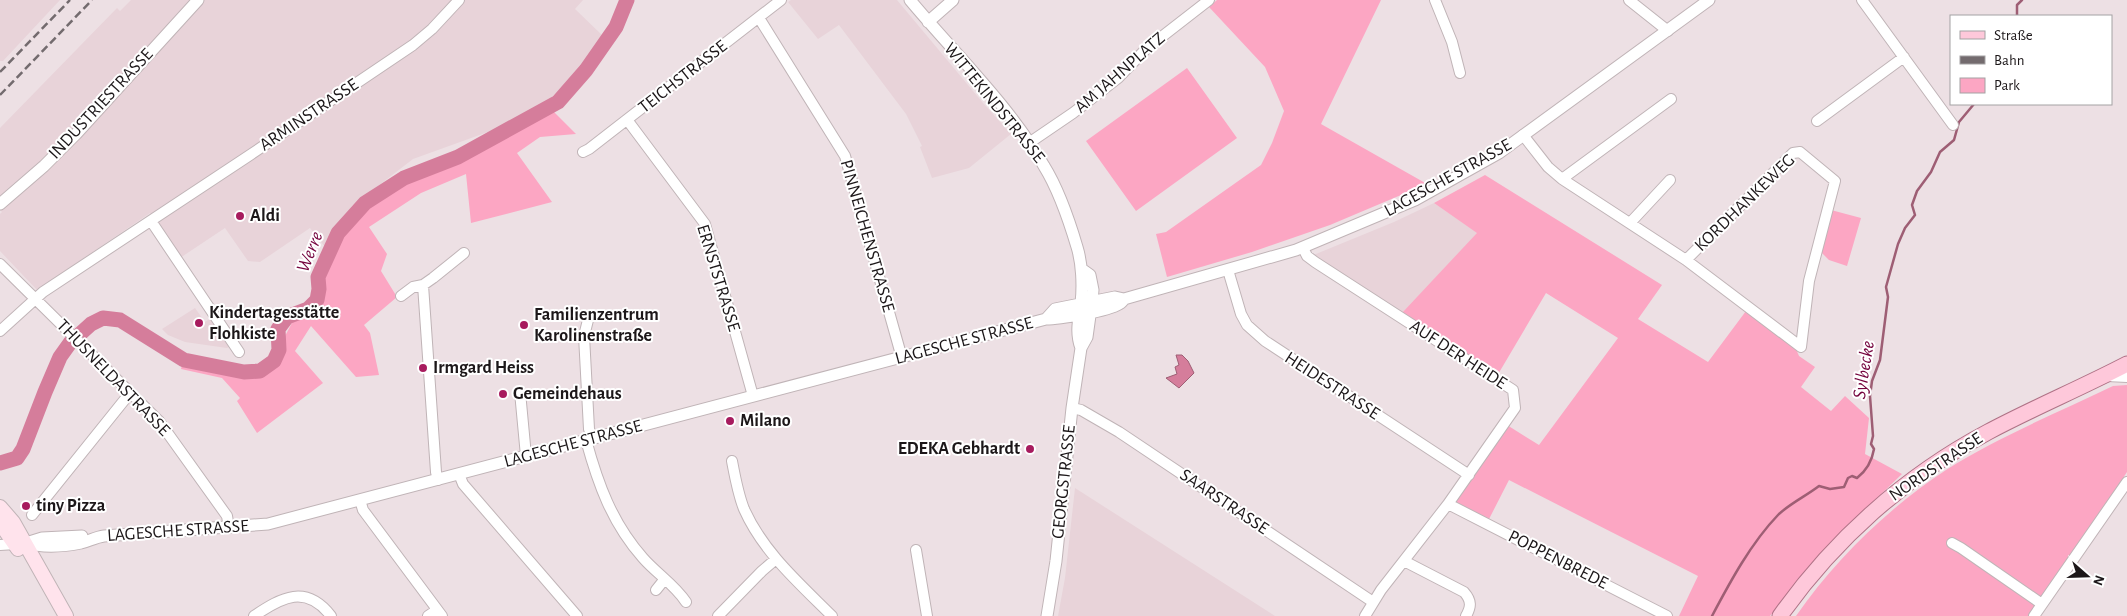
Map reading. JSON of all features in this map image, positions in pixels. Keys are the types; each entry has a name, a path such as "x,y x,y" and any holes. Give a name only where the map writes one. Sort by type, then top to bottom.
{"main road":[{"name":"NORDSTRASSE","path":"1780,616 1839,545 1903,485 1986,432 2127,364"},
{"path":"0,507 13,522 20,544 58,616"},
{"path":"0,523 20,544 66,616"}],"street":[{"name":"INDUSTRIESTRASSE","path":"0,204 44,166 76,134 198,0"},
{"name":"ARMINSTRASSE","path":"0,331 43,292 413,44 432,29 459,0"},
{"name":"TEICHSTRASSE","path":"583,152 589,150 628,121 781,0"},
{"name":"WITTEKINDSTRASSE","path":"910,0 1000,105 1045,167 1070,224 1083,270 1090,275 1093,290 1086,307"},
{"path":"928,22 953,0"},
{"name":"AM JAHNPLATZ","path":"1029,143 1073,113 1118,78 1146,49 1209,0"},
{"path":"1435,0 1452,42 1460,73"},
{"path":"1629,0 1668,31"},
{"name":"LAGESCHE STRASSE","path":"20,544 42,538 82,536 94,538 268,524 1046,319 1055,319 1118,296 1124,298 1303,248 1415,200 1487,160 1709,0"},
{"path":"1862,0 1953,125"},
{"name":"PINNEICHENSTRASSE","path":"759,18 845,156 902,358"},
{"path":"1817,121 1904,57"},
{"path":"1562,179 1671,99"},
{"name":"ERNSTSTRASSE","path":"628,121 705,224 754,396"},
{"path":"1523,135 1548,167 1562,179 1686,260"},
{"name":"KORDHANKEWEG","path":"1800,152 1835,181 1809,281 1801,347 1686,260 1793,153 1800,152"},
{"path":"1630,223 1670,180"},
{"path":"151,221 239,352"},
{"name":"AUF DER HEIDE","path":"1303,248 1307,256 1314,262 1513,390 1515,408 1469,475 1373,602 1365,616"},
{"path":"401,296 413,287 423,285 464,253"},
{"name":"THUSNELDASTRASSE","path":"0,264 158,421 227,516 229,528"},
{"name":"HEIDESTRASSE","path":"1228,270 1241,314 1247,325 1265,341 1469,475"},
{"path":"423,285 438,480"},
{"name":"GEORGSTRASSE","path":"1046,616 1056,561 1072,408 1081,348 1087,337 1086,307"},
{"path":"588,320 584,336 588,429 604,498 617,524 643,558 686,602"},
{"path":"2104,376 2127,376"},
{"path":"520,392 526,456"},
{"path":"32,515 130,393"},
{"name":"SAARSTRASSE","path":"1072,408 1081,410 1119,432 1373,602"},
{"path":"732,461 744,509 776,559 832,616"},
{"path":"459,474 463,484 577,616"},
{"path":"2034,616 2127,482"},
{"path":"360,500 363,510 436,614"},
{"name":"POPPENBREDE","path":"1448,504 1667,616"},
{"path":"0,546 20,544"},
{"path":"1952,544 1961,548 2042,604"},
{"path":"916,550 927,616"},
{"path":"718,616 776,559"},
{"path":"1404,561 1464,592 1470,598 1471,607 1466,616"},
{"path":"656,590 664,580"},
{"path":"254,616 277,600 297,597 314,600 331,616"}],"shaded area":[{"path":"0,0 60,0 3,61 0,61"},
{"path":"131,0 583,0 575,9 603,36 582,68 532,116 413,159 352,206 325,247 310,228 260,262 248,261 225,228 180,258 150,213 37,290 0,251 0,214 2,212 0,210 0,128 117,8 120,11"},
{"path":"791,0 897,0 1011,134 969,168 932,178 920,147 922,146 906,114 839,25 818,39 788,2"},
{"path":"1434,203 1478,233 1401,314 1311,256 1394,222"},
{"path":"195,308 205,322 214,316 233,345 227,348 185,342 168,335 162,329"},
{"path":"1176,355 1182,355 1188,361 1194,373 1179,388 1166,378 1177,374 1175,367 1179,365"},
{"path":"1075,488 1275,616 1058,616 1065,578"}],"green space":[{"path":"1217,0 1381,0 1321,124 1427,184 1330,225 1252,252 1167,277 1156,234 1166,232 1261,165 1284,111 1265,67 1209,7"},
{"path":"1187,68 1237,138 1136,211 1086,141"},
{"path":"552,110 576,134 540,137 517,153 552,202 471,223 466,174 421,193 369,227 387,254 381,271 397,297 364,325 370,333 379,375 356,377 311,326 295,351 323,383 257,433 237,401 240,398 222,378 181,369 182,365 244,376 261,375 275,368 280,363 284,338 294,319 311,310 321,299 323,289 321,277 343,234 368,208 410,182 461,162"},
{"path":"1485,175 1662,285 1638,319 1708,362 1746,311 1796,349 1799,356 1815,367 1801,387 1831,411 1845,396 1869,418 1865,454 1902,474 1838,536 1770,616 1679,616 1698,576 1509,480 1488,521 1455,502 1507,425 1539,445 1618,338 1546,293 1497,376 1401,314 1477,233 1434,203"},
{"path":"1831,210 1861,218 1847,266 1829,260 1820,251"},
{"path":"2127,385 2127,472 2031,616 1796,616 1845,555 1864,536 1904,501 1946,470 2007,436 2113,386"}],"waterway":[{"name":"Werre","path":"0,463 17,458 23,449 60,357 70,343 91,324 103,318 120,320 184,360 244,372 260,371 274,361 279,350 278,329 287,317 308,309 317,300 319,289 318,277 338,233 365,203 404,178 458,157 558,102 586,70 616,27 627,0"},
{"name":"Sylbecke","path":"2017,15 2017,5 2022,0"},
{"name":"Sylbecke","path":"1712,616 1750,550 1778,515 1819,486 1830,489 1844,487 1848,478 1852,476 1857,478 1870,462 1874,449 1871,444 1873,436 1870,396 1872,381 1880,360 1888,297 1886,287 1898,244 1905,228 1915,215 1912,205 1917,191 1931,172 1940,152 1954,140 1959,122 1973,105"}],"railway":[{"path":"0,72 70,0"},
{"path":"0,95 92,0"}],"place":[{"name":"Aldi","path":"240,216"},
{"name":"Kindertagesstätte Flohkiste","path":"199,323"},
{"name":"Familienzentrum Karolinenstraße","path":"524,325"},
{"name":"Irmgard Heiss","path":"423,368"},
{"name":"Gemeindehaus","path":"503,394"},
{"name":"Milano","path":"730,421"},
{"name":"EDEKA Gebhardt","path":"1030,449"},
{"name":"tiny Pizza","path":"26,506"}]}
